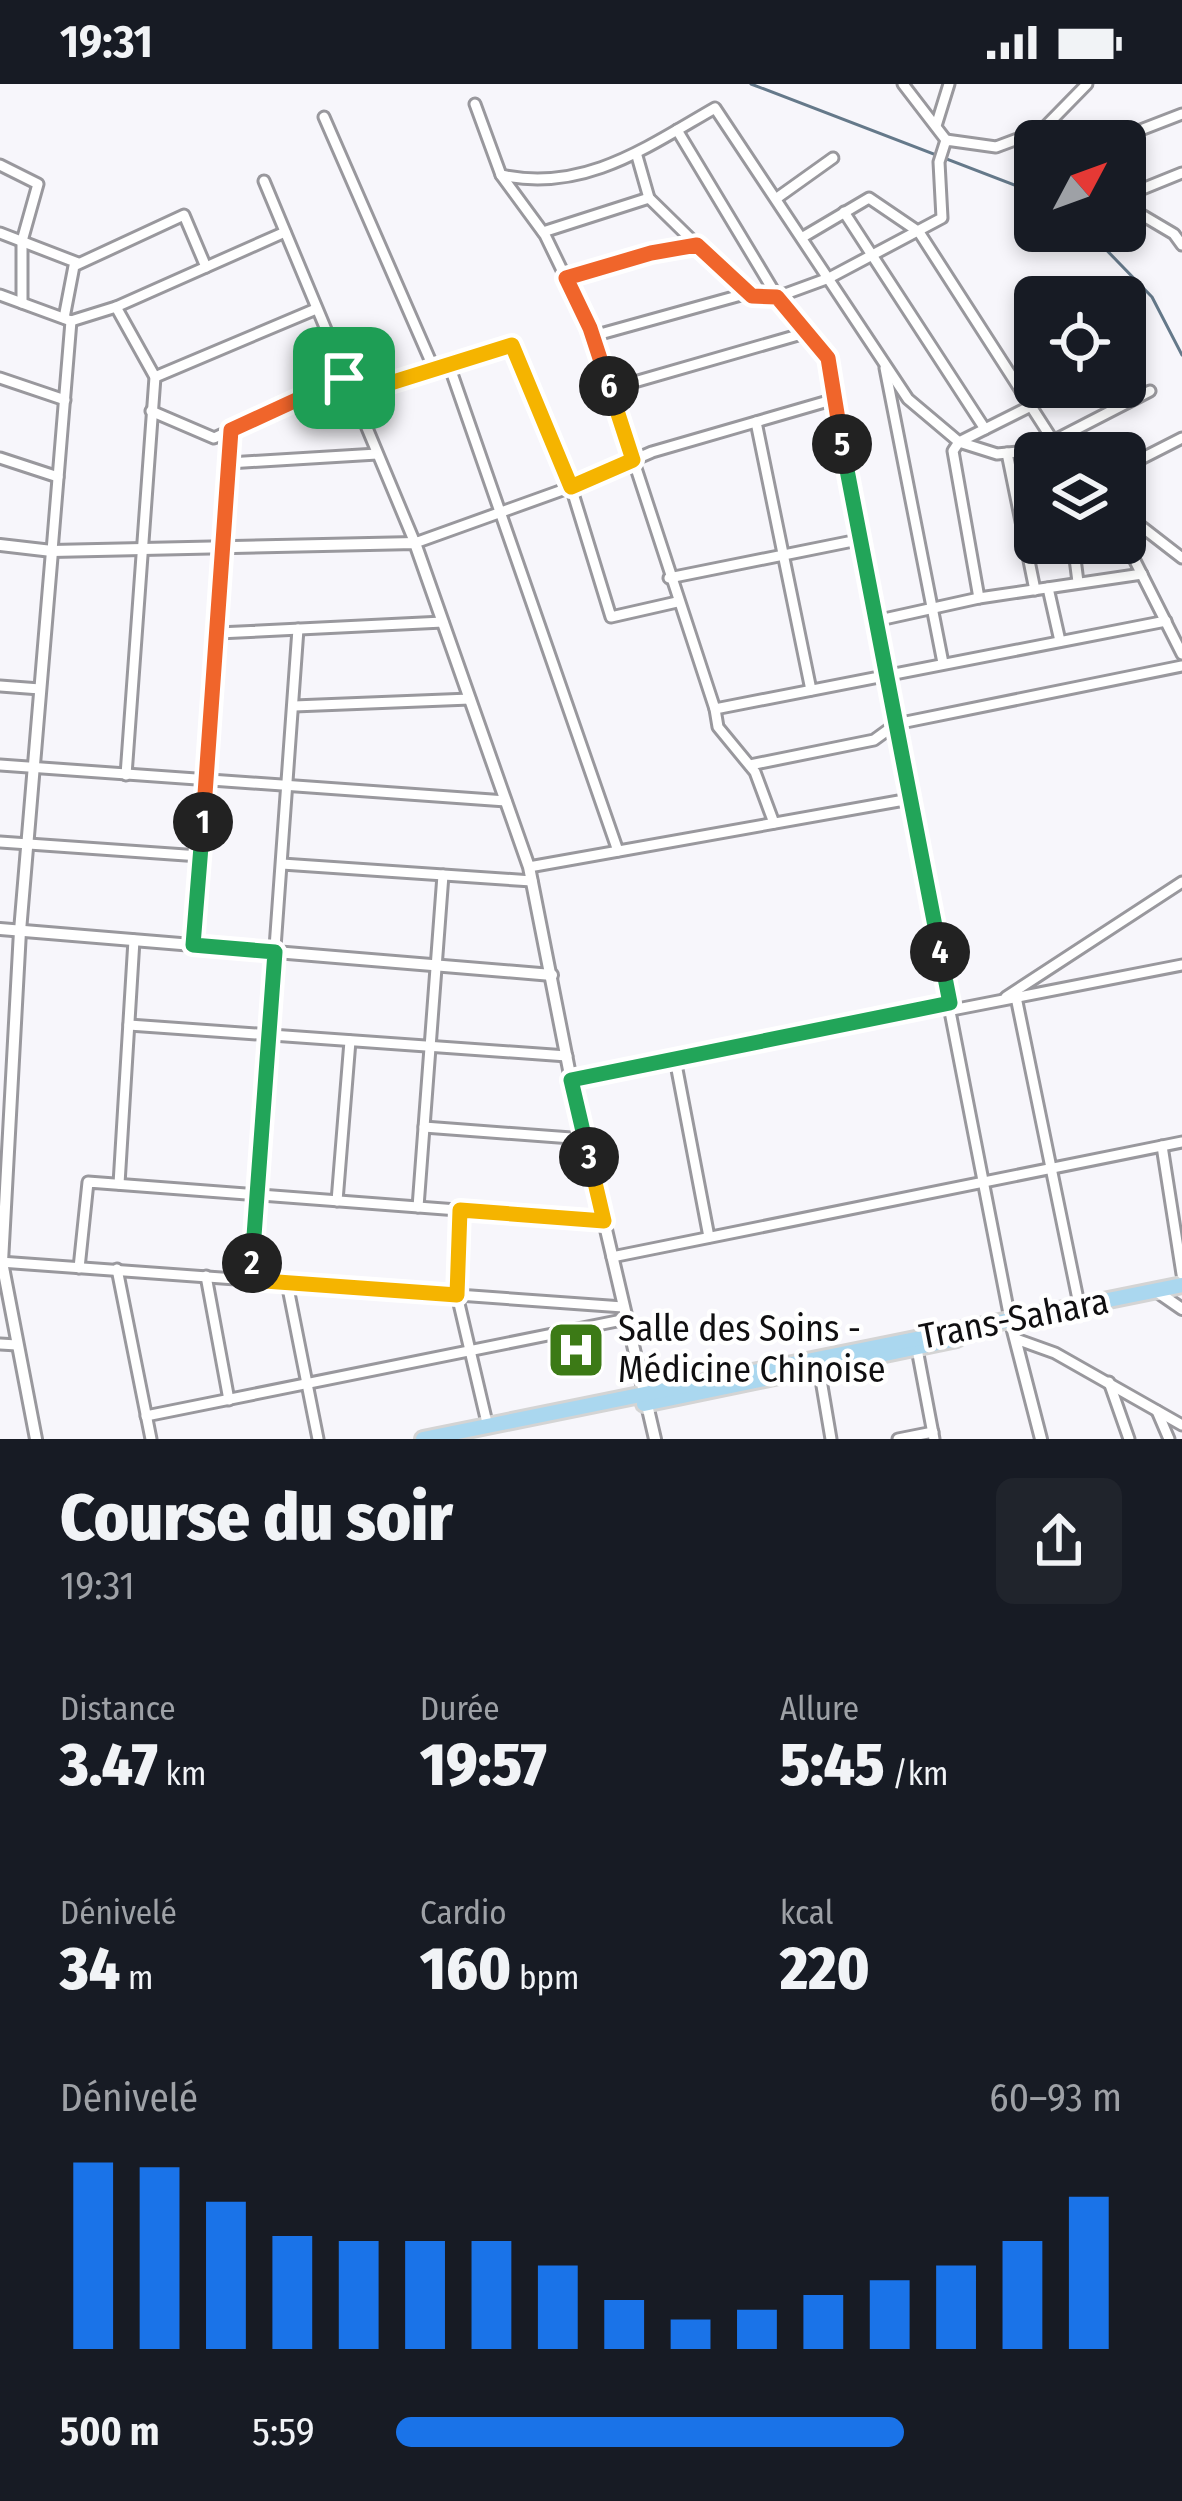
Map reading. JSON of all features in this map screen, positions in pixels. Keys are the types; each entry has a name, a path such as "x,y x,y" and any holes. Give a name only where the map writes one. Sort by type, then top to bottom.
{"main road":[{"name":"Trans-Sahara","path":"469,1439 950,1336 1013,1329 1080,1309 1182,1290"},
{"name":"Trans-Sahara","path":"423,1439 819,1368 917,1348 950,1336"}],"street":[{"path":"903,84 946,140 996,147 1014,140"},
{"path":"936,126 949,84"},
{"path":"1053,120 1090,85"},
{"path":"475,104 501,175 543,232 593,336 718,728 750,765 774,823"},
{"path":"501,175 530,182 612,166 715,108 908,399 958,442 998,454 1014,451"},
{"path":"1146,128 1182,114"},
{"path":"325,117 434,369"},
{"path":"677,130 777,297 828,358 858,540 984,1182 1041,1439"},
{"path":"593,336 741,295 777,297 829,278 919,232 942,218 939,162 946,140"},
{"path":"637,156 649,198 752,296"},
{"path":"777,198 833,158"},
{"path":"0,166 38,184 22,241 22,303"},
{"path":"1146,188 1182,173"},
{"path":"264,182 415,543 530,874 571,1080 656,1439"},
{"path":"543,232 649,198"},
{"path":"803,237 869,198 919,232 1014,379"},
{"path":"844,212 985,429"},
{"path":"36,1439 1,1262 20,931 74,266 184,215 206,267"},
{"path":"1146,216 1178,234 1182,245"},
{"path":"0,295 68,319 116,307 285,232"},
{"path":"0,233 78,263"},
{"path":"566,278 697,245"},
{"path":"116,307 155,377 126,775"},
{"path":"155,377 316,309"},
{"path":"610,389 805,332"},
{"path":"352,395 512,345 571,487 611,616 677,602"},
{"path":"884,364 944,663"},
{"path":"449,365 618,851"},
{"path":"0,378 65,400"},
{"path":"151,411 214,438 344,378"},
{"path":"1070,432 1150,391"},
{"path":"0,545 52,551 415,543 633,460 835,399"},
{"path":"979,598 953,451 958,442 1027,408"},
{"path":"756,422 811,690"},
{"path":"193,945 231,430"},
{"path":"1146,456 1182,437"},
{"path":"1007,453 1035,590"},
{"path":"229,463 377,454"},
{"path":"0,458 58,476"},
{"path":"1146,530 1182,558"},
{"path":"669,578 858,540"},
{"path":"1076,564 1078,582"},
{"path":"1137,564 1182,654"},
{"path":"875,621 979,598 1142,574"},
{"path":"1048,588 1060,641"},
{"path":"715,709 1166,620"},
{"path":"218,634 442,622"},
{"path":"251,1280 298,629"},
{"path":"750,765 874,740 896,724 1182,666"},
{"path":"0,686 40,689"},
{"path":"294,706 470,699"},
{"path":"0,765 506,801"},
{"path":"282,864 443,875 530,874 618,851 910,799"},
{"path":"0,842 200,856"},
{"path":"418,1207 443,875"},
{"path":"1001,1001 1182,882"},
{"path":"0,929 552,974"},
{"path":"118,1184 134,940"},
{"path":"571,1080 1182,965"},
{"path":"1016,998 1080,1309"},
{"path":"129,1024 567,1056"},
{"path":"338,1201 350,1041"},
{"path":"675,1059 709,1237"},
{"path":"424,1127 585,1138"},
{"path":"612,1257 1182,1142"},
{"path":"1162,1146 1182,1274"},
{"path":"79,1268 88,1182 604,1221"},
{"path":"460,1210 457,1295 488,1427"},
{"path":"1,1262 457,1295 625,1313"},
{"path":"117,1269 151,1439"},
{"path":"206,1276 229,1400"},
{"path":"287,1283 318,1439"},
{"path":"1160,1295 1182,1309"},
{"path":"146,1416 470,1351 625,1313"},
{"path":"1013,1329 1182,1425"},
{"path":"0,1344 17,1346"},
{"path":"898,1439 933,1436 917,1348"},
{"path":"819,1368 831,1439"},
{"path":"1109,1382 1129,1439"},
{"path":"1157,1411 1169,1439"}],"waterway":[{"path":"751,84 1014,185"},
{"path":"1108,252 1152,297 1182,355"}],"place":[{"name":"Salle des Soins - Médicine Chinoise","path":"576,1350"}],"route":[{"path":"697,245 752,296 777,297 828,358 858,540 950,1003 571,1080 604,1221 460,1210 457,1295 251,1280 275,952 193,945 231,430 344,378 352,395 512,345 571,487 633,460 590,328 566,278 697,245"}]}
